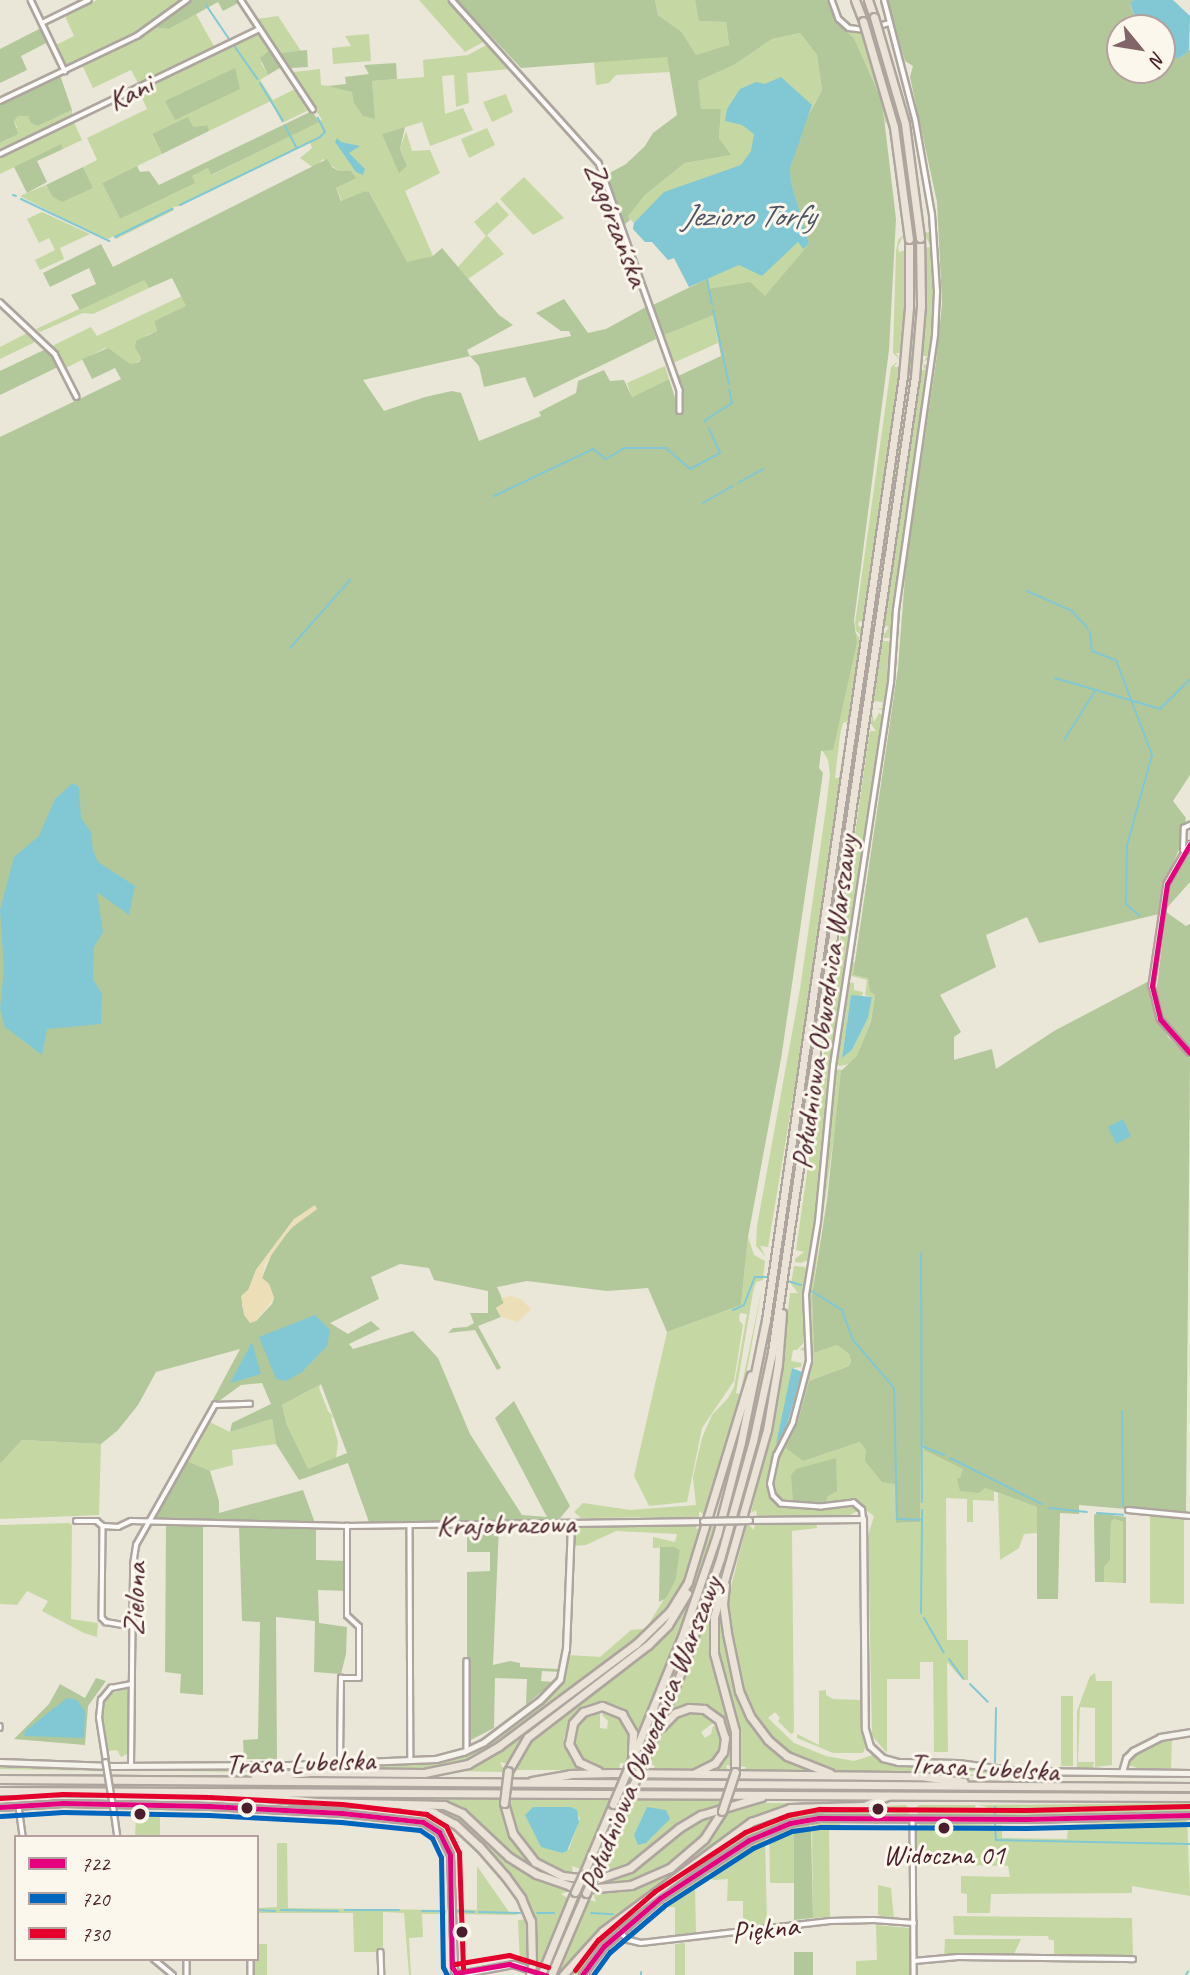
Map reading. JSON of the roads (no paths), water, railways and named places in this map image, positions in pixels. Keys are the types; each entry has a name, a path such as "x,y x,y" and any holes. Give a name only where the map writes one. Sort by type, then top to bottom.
{"highway":[{"name":"Południowa Obwodnica Warszawy","path":"547,1974 575,1892 682,1637 717,1535 743,1434 775,1256 905,356 909,239 894,127 855,0"},
{"name":"Południowa Obwodnica Warszawy","path":"547,1974 594,1875 688,1654 733,1516 765,1390 787,1258 917,355 920,238 905,124 868,0"},
{"path":"221,1792 261,1799 433,1802 453,1808 529,1870 559,1883 596,1888 631,1885 670,1868 704,1839 722,1811 735,1772 735,1731 713,1642 716,1603 767,1430 778,1364 782,1287"},
{"path":"765,1320 691,1584 668,1625 638,1654 528,1737 508,1771 504,1803 513,1834 535,1862 563,1876 594,1880 631,1868 679,1828 701,1815 772,1794"},
{"path":"225,1780 311,1772 435,1772 453,1769 483,1756 659,1624 688,1582 705,1532"},
{"path":"728,1567 723,1604 725,1619 739,1691 750,1716 768,1740 787,1756 809,1767 844,1775"},
{"path":"613,1773 585,1767 571,1751 569,1738 573,1723 590,1709 608,1707 628,1721 633,1741 628,1769"},
{"path":"654,1736 670,1717 689,1707 704,1709 719,1720 725,1738 720,1757 709,1767 686,1774"},
{"path":"516,1784 570,1774 613,1773 940,1777 985,1785"},
{"path":"0,1779 1190,1787"},
{"path":"0,1791 1190,1797"},
{"path":"563,1975 603,1931 751,1822 790,1808 864,1806 891,1795"},
{"path":"392,1803 425,1810 446,1819 471,1837 487,1854 527,1909 533,1932 531,1972"}],"street":[{"path":"31,0 65,71"},
{"path":"42,23 89,0"},
{"path":"0,92 2,100 137,36 187,0"},
{"path":"241,0 313,109"},
{"name":"Zagórzańska","path":"452,0 599,163 654,326 680,390 680,411"},
{"path":"832,0 839,19 849,28 865,30 890,23"},
{"path":"863,1519 862,1510 854,1503 825,1507 781,1504 772,1496 770,1484 776,1456 793,1422 809,1361 806,1295 818,1222 833,1066 890,692 895,610 935,335 937,292 932,215 915,119 884,0"},
{"name":"Kani","path":"0,154 260,29"},
{"path":"0,302 55,354 77,397"},
{"path":"1183,853 1184,828 1190,825"},
{"path":"1190,844 1167,884 1152,986 1160,1019 1190,1053"},
{"name":"Zielona","path":"131,1766 134,1554 140,1534 215,1405 250,1404"},
{"path":"1128,1510 1190,1516"},
{"name":"Krajobrazowa","path":"76,1521 97,1521 103,1526 124,1527 131,1521 347,1526 863,1519"},
{"name":"Trasa Lubelska","path":"863,1519 865,1729 873,1750 898,1762 949,1762 1020,1771 1190,1773"},
{"path":"467,1751 540,1700 560,1679 566,1649 571,1523"},
{"path":"410,1525 411,1760"},
{"path":"103,1526 102,1618 106,1622 133,1627"},
{"path":"340,1761 341,1678 359,1678 359,1627 346,1616 347,1526"},
{"path":"467,1661 467,1751"},
{"path":"118,1835 99,1718 101,1700 111,1688 132,1684"},
{"path":"1122,1772 1124,1761 1133,1751 1160,1737 1190,1732"},
{"name":"Trasa Lubelska","path":"0,1762 131,1766 289,1765 443,1758 467,1751"},
{"name":"Trasa Lubelska","path":"0,1807 131,1804 342,1813 413,1819 436,1829 448,1846 451,1865 454,1974"},
{"path":"19,1807 23,1835"},
{"name":"Trasa Lubelska","path":"582,1975 604,1946 669,1892 767,1830 819,1818 1190,1815"},
{"path":"913,1819 914,1975"},
{"name":"Piękna","path":"620,1932 632,1941 644,1943 830,1921 914,1923"},
{"path":"382,1952 382,1975"},
{"path":"914,1961 958,1957 1133,1959"},
{"path":"157,1961 173,1975"},
{"path":"454,1974 513,1964 547,1974"}],"water":[{"path":"1134,0 1173,0 1190,16 1189,51 1176,58 1176,14 1134,14 1130,3"},
{"name":"Jezioro Torfy","path":"781,77 812,105 790,168 791,183 809,244 803,249 798,242 762,276 739,265 689,287 674,258 668,260 652,242 645,242 633,229 634,223 664,192 741,165 751,151 754,134 742,125 725,121 727,109 740,89 756,82 765,84"},
{"path":"337,138 341,142 360,146 349,153 365,169 363,175 356,172 335,142"},
{"path":"73,783 79,787 81,818 91,832 93,850 98,862 135,886 129,915 97,892 103,932 94,947 93,979 102,994 101,1024 47,1029 42,1055 5,1027 0,1009 4,969 0,910 14,857 39,836 55,799"},
{"path":"851,995 872,997 868,1018 852,1050 842,1058"},
{"path":"1123,1119 1131,1136 1116,1144 1108,1127"},
{"path":"315,1315 330,1330 327,1346 302,1372 286,1381 276,1379 259,1337"},
{"path":"252,1342 261,1374 230,1383"},
{"path":"792,1368 802,1372 786,1428 776,1444"},
{"path":"67,1698 77,1700 85,1711 84,1738 24,1736 25,1731"},
{"path":"533,1807 571,1807 577,1810 579,1822 567,1851 562,1853 541,1847 525,1815"},
{"path":"647,1807 666,1810 670,1819 646,1843 638,1845 634,1835"}],"waterway":[{"path":"206,5 229,39"},
{"path":"248,6 254,16"},
{"path":"257,20 289,68"},
{"path":"235,47 257,79"},
{"path":"260,83 283,121"},
{"path":"180,205 320,137 325,132 318,118"},
{"path":"285,126 296,147"},
{"path":"21,199 109,241"},
{"path":"115,237 172,209"},
{"path":"707,279 712,305"},
{"path":"713,310 729,384"},
{"path":"706,422 705,420 732,403 729,389"},
{"path":"494,496 593,449 606,459 624,448 666,448 690,469 720,453 709,428"},
{"path":"738,483 763,469"},
{"path":"703,503 732,486"},
{"path":"290,648 350,580"},
{"path":"1027,591 1072,611 1088,629"},
{"path":"1090,632 1092,651 1116,660 1152,755 1127,845 1126,904 1140,916"},
{"path":"1055,678 1160,709 1190,679"},
{"path":"1064,740 1095,691"},
{"path":"921,1253 922,1502"},
{"path":"733,1310 744,1305 755,1277 768,1277"},
{"path":"784,1280 801,1285"},
{"path":"810,1290 842,1310 853,1340 894,1388 897,1519 922,1520"},
{"path":"1122,1411 1123,1506"},
{"path":"922,1446 944,1455"},
{"path":"950,1458 1042,1504"},
{"path":"1049,1508 1087,1512"},
{"path":"921,1613 922,1510"},
{"path":"1097,1513 1123,1515"},
{"path":"924,1618 944,1653"},
{"path":"949,1659 963,1678"},
{"path":"970,1684 988,1702"},
{"path":"995,1762 996,1708"},
{"path":"995,1807 995,1816"},
{"path":"995,1823 996,1840 1190,1844"},
{"path":"259,1910 275,1911"},
{"path":"281,1910 338,1911"},
{"path":"345,1910 399,1910"},
{"path":"422,1911 445,1911"},
{"path":"456,1911 474,1912"},
{"path":"479,1912 520,1913"},
{"path":"537,1913 554,1913"},
{"path":"591,1913 613,1914"},
{"path":"631,1930 634,1938"},
{"path":"1186,1975 1188,1971"}],"place":[{"name":"Widoczna 01","path":"944,1828"}]}
